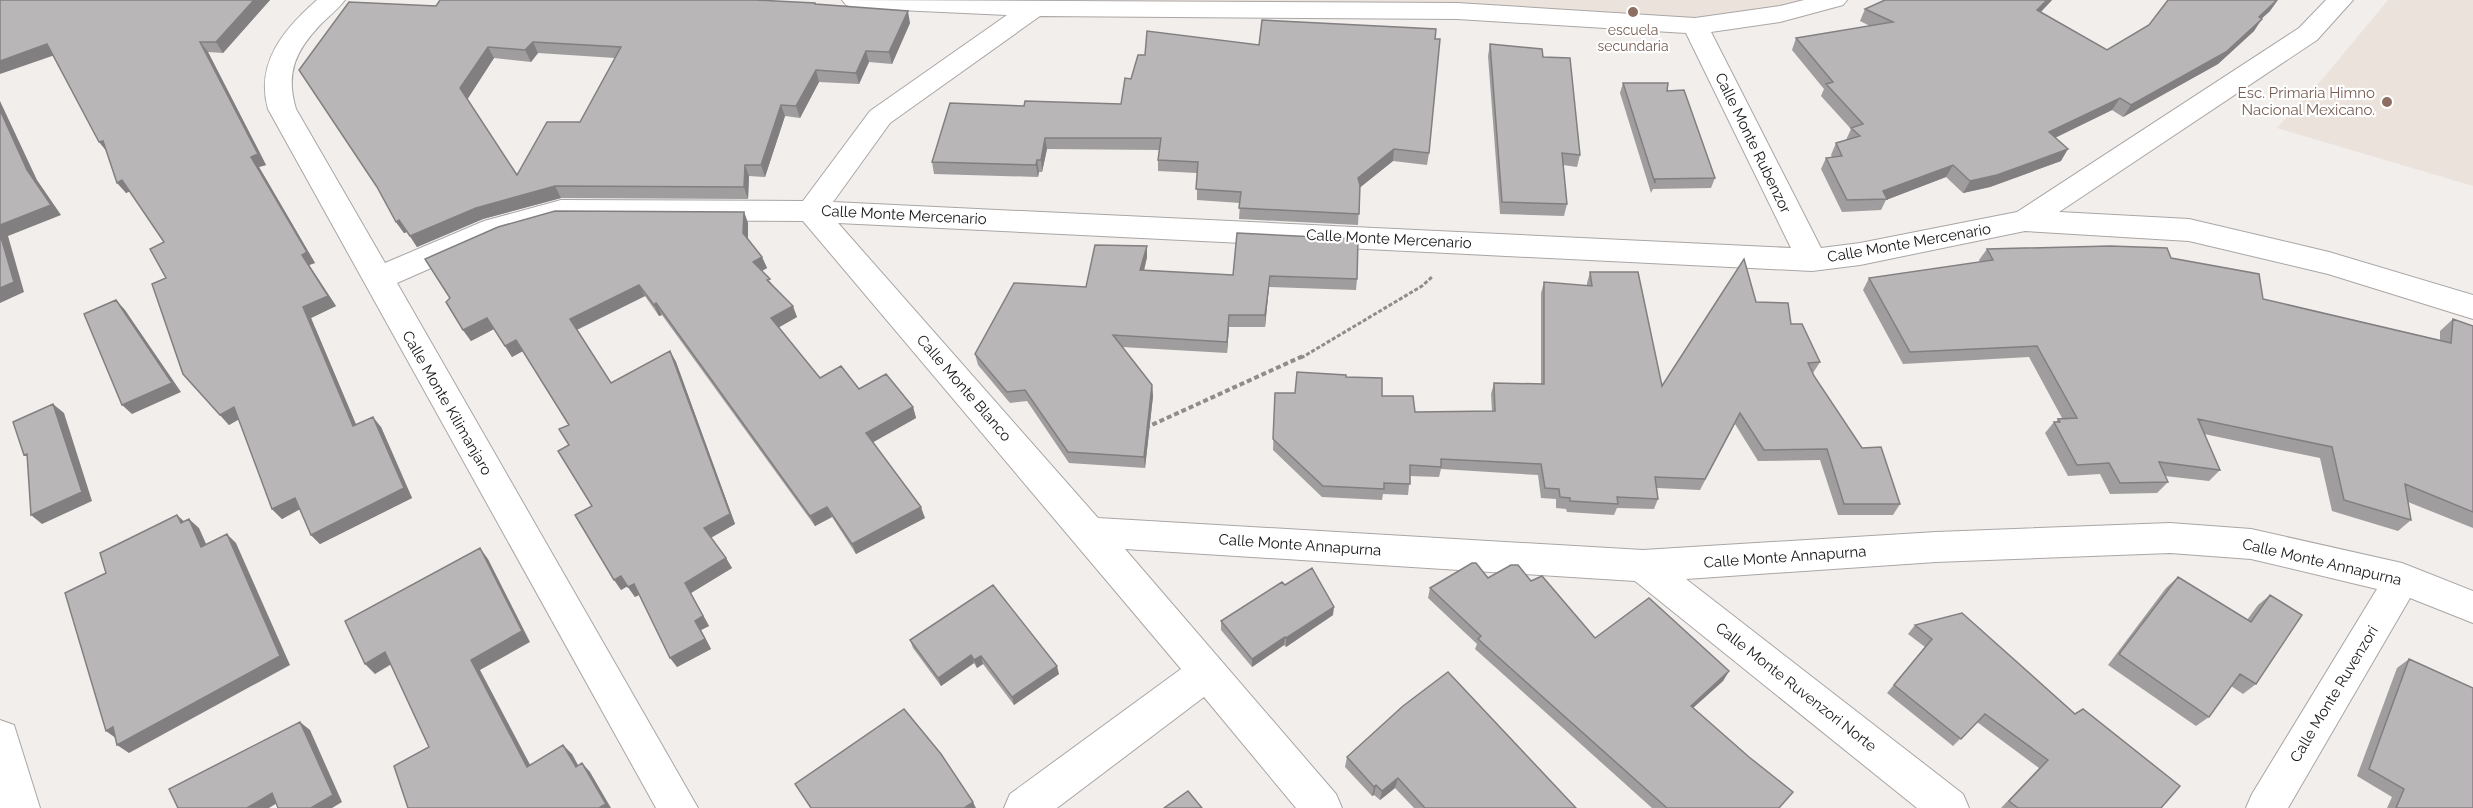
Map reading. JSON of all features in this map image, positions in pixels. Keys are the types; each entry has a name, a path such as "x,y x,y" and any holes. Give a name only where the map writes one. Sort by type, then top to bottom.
{"street":[{"name":"Calle Monte Kilimanjaro","path":"332,0 297,35 283,59 277,86 282,109 678,808"},
{"path":"855,0 1039,4 1465,5 1695,26 1780,14 1834,0"},
{"name":"Calle Monte Mercenario","path":"377,279 495,228 561,210 811,211 1812,260 1860,254 2025,221 2308,34 2340,0"},
{"path":"811,211 880,117 1039,4"},
{"name":"Calle Monte Rubenzor","path":"1695,26 1812,260"},
{"name":"Calle Monte Blanco","path":"811,211 1089,532 1322,808"},
{"path":"2025,221 2189,230 2329,263 2473,307"},
{"name":"Calle Monte Annapurna","path":"1089,532 1643,566 1936,547 2170,538 2251,544 2402,579 2473,607"},
{"name":"Calle Monte Ruvenzori Norte","path":"1643,566 1949,808"},
{"name":"Calle Monte Ruvenzori","path":"2266,808 2402,579"},
{"path":"1024,808 1207,672"},
{"path":"0,738 20,808"}],"path":[{"path":"1136,432 1297,360 1422,286 1467,243"}],"shaded area":[{"name":"escuela secundaria","path":"855,0 1834,0 1741,20 1457,11 1032,8"},
{"name":"Esc. Primaria Himno Nacional Mexicano.","path":"2388,0 2473,0 2473,186 2277,128 2324,77"}],"building":[{"path":"0,0 254,0 216,42 200,42 258,154 251,157 307,252 302,255 328,296 303,307 353,426 373,417 404,488 311,535 295,498 272,509 234,407 220,415 183,374 152,284 166,278 150,249 164,242 122,180 117,183 103,141 99,142 47,44 0,61"},
{"path":"440,0 756,0 908,11 889,52 866,51 856,73 816,70 796,106 781,105 761,165 745,165 744,187 555,186 476,208 410,236 399,220 396,222 377,187 299,70 349,2 436,6","holes":["533,42 621,47 580,122 547,122 517,175 460,88 488,47 525,50"]},
{"path":"1885,0 2047,0 2037,10 2107,50 2149,25 2168,0 2277,0 2259,17 2262,19 2226,52 2131,105 2120,98 2049,132 2068,149 1997,175 1970,181 1953,165 1883,191 1887,199 1847,200 1826,158 1842,156 1836,143 1860,136 1851,128 1863,124 1826,84 1833,82 1796,38 1893,22 1865,9"},
{"path":"1262,20 1436,29 1435,39 1440,39 1429,153 1394,149 1358,178 1360,185 1359,214 1239,208 1241,192 1196,189 1198,162 1158,160 1161,138 1045,138 1041,160 1037,160 1036,165 932,162 950,103 1024,106 1025,101 1121,104 1125,78 1131,79 1138,55 1145,55 1147,31 1259,45"},
{"path":"1490,44 1542,49 1543,57 1570,58 1580,155 1562,153 1567,204 1502,202"},
{"path":"1623,83 1668,83 1667,91 1684,90 1715,178 1655,179 1655,183"},
{"path":"0,110 27,170 51,205 0,225"},
{"path":"555,211 744,212 743,233 762,257 753,262 793,306 771,318 820,378 841,366 859,389 886,374 913,407 866,433 921,507 852,544 827,507 810,516 656,303 654,305 639,285 570,319 611,383 670,351 730,514 704,528 726,558 685,583 703,616 695,621 705,639 670,658 634,584 628,587 621,576 614,580 575,515 592,506 558,451 569,445 559,429 569,425 516,340 505,346 487,318 463,330 446,302 450,298 425,259 498,227"},
{"path":"1237,233 1358,239 1357,279 1270,276 1265,315 1229,315 1227,342 1113,335 1152,385 1144,457 1068,452 1025,390 1007,392 975,354 1014,283 1086,287 1095,245 1147,246 1140,270 1233,275"},
{"path":"0,234 14,282 0,288"},
{"path":"2110,246 2167,248 2171,258 2259,274 2263,299 2451,343 2453,319 2473,326 2473,512 2405,484 2411,520 2344,500 2332,447 2198,419 2220,470 2159,462 2168,482 2120,483 2109,463 2077,465 2054,422 2060,422 2058,419 2077,418 2037,346 1910,352 1869,278 1993,260 1987,249"},
{"path":"1744,259 1756,302 1788,303 1791,324 1802,324 1820,362 1808,363 1814,376 1862,448 1881,447 1900,504 1844,504 1827,449 1764,450 1740,413 1705,479 1655,477 1658,499 1617,497 1618,504 1570,501 1570,498 1560,497 1559,489 1545,488 1541,464 1441,459 1441,467 1410,465 1410,484 1384,483 1384,489 1323,486 1273,439 1275,393 1295,393 1297,372 1382,378 1382,396 1413,396 1415,412 1495,411 1494,383 1544,384 1544,282 1592,286 1590,272 1638,272 1662,386"},
{"path":"116,300 172,383 122,405 84,314"},
{"path":"53,404 82,492 31,515 27,454 24,455 13,422"},
{"path":"177,515 181,523 189,519 201,547 227,534 280,656 117,745 113,727 106,731 65,593 106,573 100,553"},
{"path":"480,548 522,631 471,660 527,767 563,745 576,767 582,763 606,804 599,808 408,808 394,766 429,747 385,652 365,664 345,621"},
{"path":"1472,563 1476,563 1488,578 1511,565 1518,565 1531,581 1542,576 1595,638 1649,598 1729,671 1691,706 1793,792 1779,808 1667,808 1478,639 1481,636 1430,588"},
{"path":"1312,568 1334,607 1252,659 1221,621 1282,582 1285,585"},
{"path":"2178,577 2251,622 2270,595 2302,615 2256,684 2240,674 2209,717 2119,654"},
{"path":"993,585 1057,666 1012,697 981,656 974,660 971,655 938,678 910,640"},
{"path":"1962,613 2075,714 2083,709 2180,786 2161,808 2018,808 2009,801 2048,760 1985,714 1961,739 1894,685 1932,639 1915,625"},
{"path":"2409,659 2473,688 2473,808 2396,808 2404,789 2369,769"},
{"path":"1448,672 1576,808 1425,808 1398,778 1382,791 1376,785 1374,787 1347,757 1403,706"},
{"path":"904,709 941,754 973,802 964,808 811,808 795,784"},
{"path":"300,722 333,795 311,808 278,808 272,793 247,808 178,808 169,789"},
{"path":"1188,791 1202,808 1164,808"}],"place":[{"name":"escuela secundaria","path":"1633,12"},
{"name":"Esc. Primaria Himno Nacional Mexicano.","path":"2387,102"}]}
